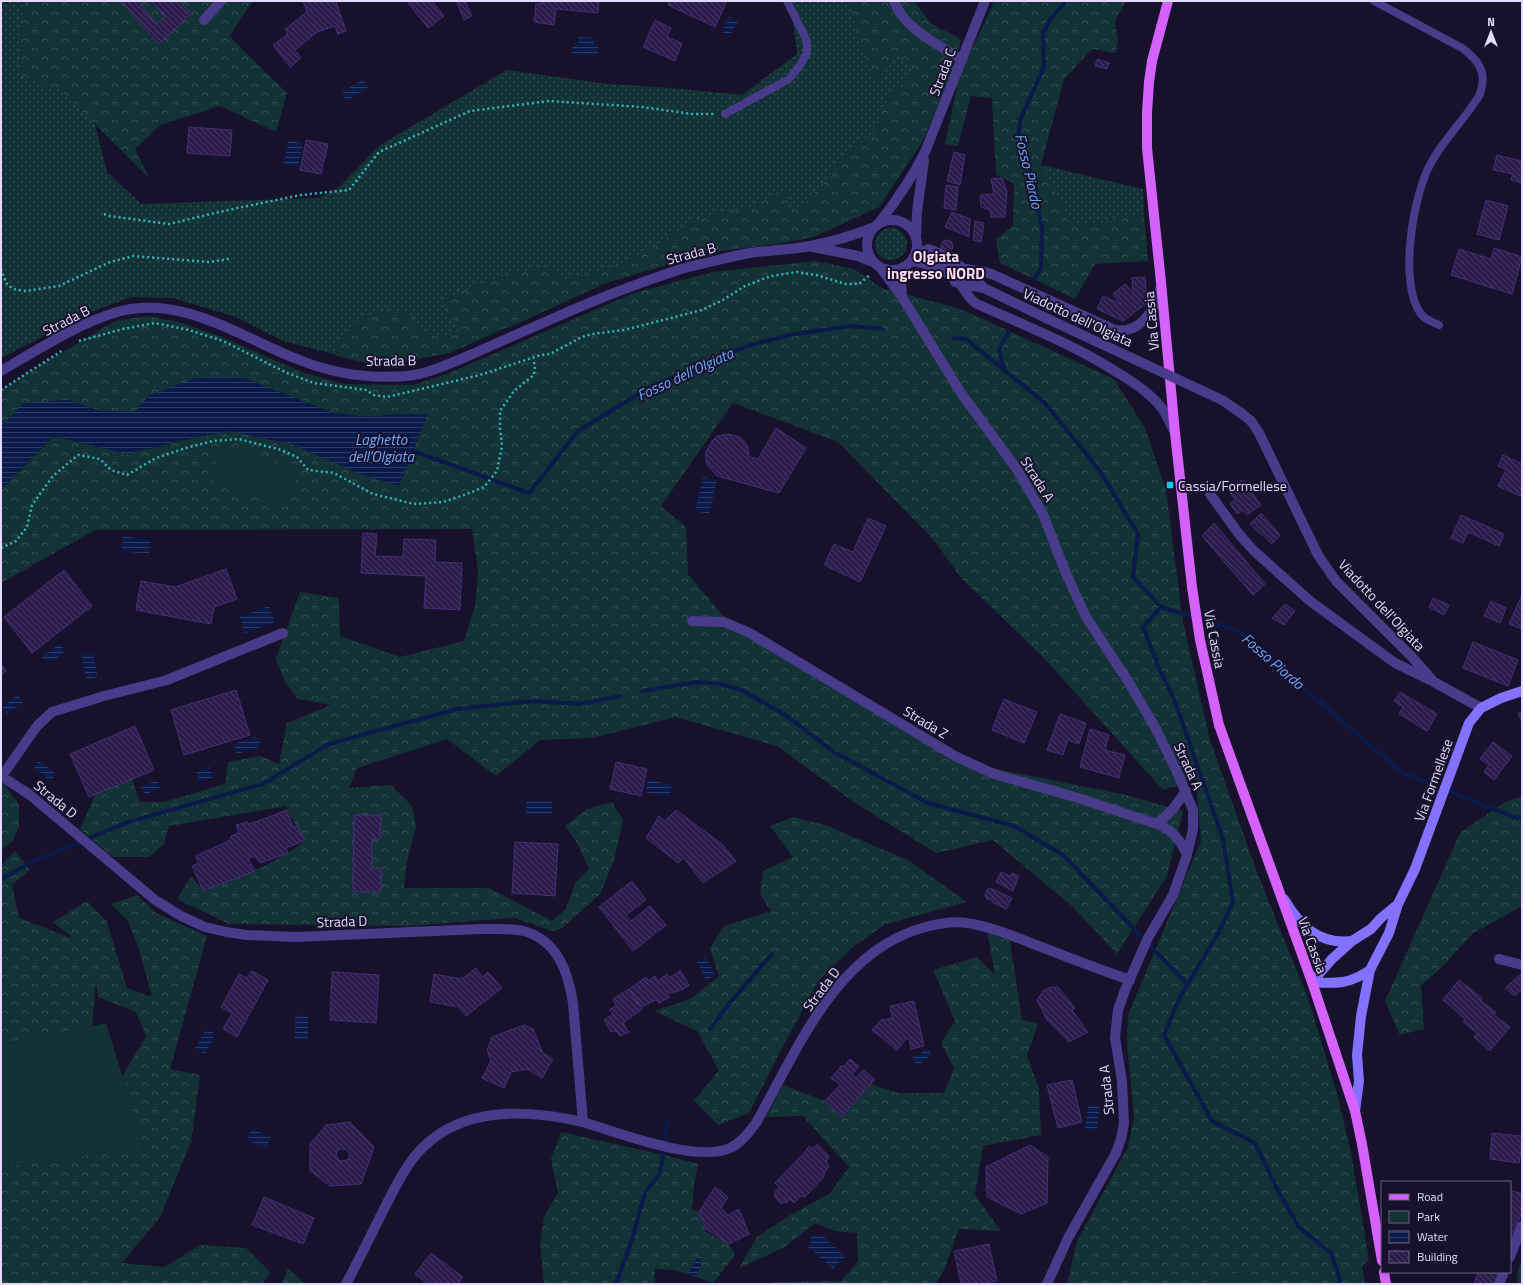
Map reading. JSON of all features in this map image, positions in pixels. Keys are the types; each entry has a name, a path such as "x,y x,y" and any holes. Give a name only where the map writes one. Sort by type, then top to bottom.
{"main road":[{"name":"Via Cassia","path":"1168,1 1152,61 1148,90 1147,148 1162,282 1175,433 1192,587 1200,640 1219,725 1312,982 1355,1111 1381,1255"},
{"path":"1384,1273 1386,1284"}],"street":[{"path":"204,20 221,1"},
{"path":"894,1 900,13 909,24 962,60"},
{"name":"Strada C","path":"876,226 906,186 926,152 985,1"},
{"name":"Strada C","path":"916,235 917,212 926,152"},
{"path":"887,220 896,220 904,223 911,228 916,235 917,248 915,255 907,264 896,270 888,270 877,265 869,256 867,242 876,226 887,220"},
{"name":"Strada B","path":"1,371 60,338 100,318 118,312 154,308 173,310 211,320 297,360 337,372 395,376 409,375 438,368 502,342 575,308 680,269 748,254 809,246 842,238 876,226"},
{"name":"Strada B","path":"809,246 858,256 877,265"},
{"path":"917,248 929,249 952,259 966,269 984,288"},
{"path":"907,264 923,262 943,272 959,283 973,301 1098,360 1134,383 1160,406 1170,420 1175,433"},
{"path":"902,297 901,282 907,264"},
{"name":"Strada A","path":"877,265 902,297 961,394 1016,468 1043,514 1065,571 1086,617 1142,705 1172,761 1186,790 1193,810 1194,823 1187,855 1172,895 1146,943 1120,1002 1115,1038 1122,1081 1124,1123 1121,1139 1116,1153 1068,1238 1047,1284"},
{"path":"966,269 994,275 1115,330 1121,331 1136,327 1147,317 1156,300 1162,282"},
{"path":"959,283 984,288"},
{"name":"Viadotto dell'Olgiata","path":"984,288 1222,400 1251,421 1259,433 1318,555 1336,581 1412,657 1434,682 1481,708"},
{"path":"1210,494 1239,534 1254,551 1310,601 1395,663 1434,682"},
{"name":"Strada Z","path":"692,621 724,622 744,630 955,756 977,767 994,774 1078,798 1157,824 1174,834 1180,840 1187,855"},
{"path":"2,776 37,726 52,712 104,696 167,680 283,633"},
{"name":"Via Formellese","path":"1355,1111 1359,1081 1357,1055 1361,1016 1370,970 1389,933 1398,904 1415,869 1469,723 1481,708 1522,691"},
{"name":"Strada D","path":"2,776 30,795 155,900 174,912 205,927 226,932 272,936 320,937 481,929 510,929 525,932 538,937 560,958 570,984 573,1003 583,1122"},
{"path":"1157,824 1172,810 1186,790"},
{"path":"1277,885 1290,908 1305,927 1317,935 1327,939 1344,942 1352,941"},
{"path":"1312,982 1326,965 1352,941 1371,929 1381,918 1398,904"},
{"name":"Strada D","path":"346,1284 402,1174 416,1155 433,1140 451,1128 469,1120 495,1114 533,1113 583,1122 640,1140 692,1151 709,1152 728,1149 738,1143 756,1123 830,996 847,976 866,959 883,946 910,932 951,922 973,924 1002,932 1130,980"},
{"path":"1498,959 1522,965"},
{"path":"1312,982 1343,983 1361,976 1370,970"},
{"path":"1511,1254 1522,1226"},
{"path":"1499,1284 1504,1273"}],"lane":[{"path":"725,114 789,79 799,67 807,53 807,41 787,1"},
{"path":"1374,1 1462,48 1479,64 1484,78 1480,96 1430,164 1417,196 1413,214 1410,275 1414,300 1423,317 1439,325"}],"path":[{"path":"104,214 109,216 169,224 301,195 349,190 379,152 470,111 549,101 642,107 692,114 725,114"},
{"path":"1,269 6,283 14,289 25,291 59,286 110,262 133,256 209,262 228,259"},
{"path":"75,343 123,329 155,323 189,330 223,342 287,373 314,383 366,390 374,395 387,397 480,375 550,354 582,337 592,334 624,330 702,310 724,300 745,286 771,276 797,272 816,275 846,284 859,284 869,276 877,265"},
{"path":"1,390 69,347"},
{"path":"1,548 16,541 27,527 32,505 53,476 78,455 100,459 111,470 127,475 156,458 186,448 213,441 239,439 281,450 296,457 308,470 334,473 373,494 414,504 443,502 467,494 484,487 496,471 502,446 500,411 514,391 534,375 535,366 532,359"}],"green space":[{"path":"1,1 68,1 89,101 107,172 141,204 319,198 339,187 380,145 507,70 608,84 672,88 742,95 797,54 793,21 784,1 914,1 931,24 961,40 953,71 922,142 879,207 813,237 706,253 606,283 512,326 368,363 283,341 236,317 173,298 131,297 91,312 1,358"},
{"path":"29,1 253,1 229,36 287,93 276,132 220,106 160,125 135,149 149,178 63,92 19,76 22,6"},
{"path":"851,1 914,1 931,24 959,38 953,71 922,142 879,207 813,237 784,243 706,253 606,283 450,353 413,360 368,363 337,356 337,341 358,318 388,310 410,314 423,330 439,338 464,329 455,326 441,302 458,293 502,275 546,267 567,279 602,270 646,252 682,227 707,215 749,208 779,191 788,194 787,210 799,210 823,183 843,156 873,133 890,92 902,88 913,70 896,55 878,80 866,65 853,19"},
{"path":"993,1 1126,1 1115,21 1118,39 1116,53 1092,49 1064,79 1041,165 1072,226 1144,214 1148,261 1095,264 1075,299 1000,263 996,239 1013,226 1014,184 996,174 992,98 971,96 958,146 945,144 960,73 992,7"},
{"path":"1041,165 1143,189 1144,214 1072,226"},
{"path":"888,228 894,228 904,235 907,244 906,250 900,257 894,260 888,260 878,253 875,247 875,241 882,231"},
{"path":"815,261 854,269 882,288 961,309 1114,379 1145,428 1166,490 1183,622 1210,740 1257,872 1309,1001 1338,1097 1351,1153 1369,1260 1362,1266 1365,1284 1253,1284 1237,1273 1203,1284 1067,1284 1077,1241 1128,1147 1134,1117 1127,1041 1128,1015 1201,841 1196,780 1163,790 1043,657 962,579 932,538 838,442 733,403 661,506 686,527 688,574 730,624 818,680 971,764 1122,794 1183,811 1167,876 1117,954 1073,907 993,840 936,853 855,803 777,746 676,717 592,738 540,740 496,776 447,739 357,768 349,788 391,785 412,806 416,827 407,861 404,888 489,888 552,921 566,909 575,883 589,869 576,841 565,826 587,809 612,802 623,820 614,860 600,894 561,929 552,931 515,918 406,926 229,924 177,899 191,876 203,891 256,870 305,841 286,806 169,826 164,844 149,857 113,857 80,829 95,795 132,779 140,802 164,802 225,784 228,762 261,756 279,764 287,723 331,705 298,699 285,682 276,658 300,592 339,598 340,636 400,657 464,641 475,606 478,572 472,529 95,530 1,583 1,490 54,436 127,454 179,441 229,431 292,444 360,474 428,415 397,414 368,417 333,413 244,378 148,396 136,412 100,411 68,400 1,427 1,390 115,321 148,316 179,322 222,337 302,372 344,384 413,385 447,374 634,293 713,272"},
{"path":"224,445 298,471 285,507 209,479"},
{"path":"1,781 19,804 19,826 12,842 1,850"},
{"path":"1522,796 1522,906 1472,934 1442,967 1421,986 1424,1029 1400,1035 1385,1001 1460,833 1503,803"},
{"path":"793,817 825,825 908,860 967,902 886,924 853,947 819,980 749,1113 718,1125 694,1101 719,1070 697,1031 654,1011 690,999 719,976 710,948 724,926 771,911 760,894 763,871 793,857 770,826"},
{"path":"15,851 30,870 12,885 19,918 74,939 53,922 87,901 107,922 127,988 152,997 139,949 128,921 111,904 137,895 156,913 207,936 170,1069 200,1075 191,1142 160,1217 122,1263 165,1267 200,1245 246,1248 271,1273 262,1284 1,1284 1,1167 144,1147 122,1077 146,1036 136,1012 98,997 96,980 92,1026 1,1045 1,865"},
{"path":"987,930 1010,941 1022,1020 1038,1024 1027,1055 1039,1089 1041,1135 983,1146 975,1195 1001,1231 959,1229 944,1270 936,1284 770,1284 772,1282 841,1281 858,1262 857,1233 835,1231 815,1223 785,1247 739,1268 757,1237 787,1217 829,1194 849,1167 803,1116 766,1117 783,1085 825,1101 842,1117 871,1084 898,1093 944,1093 954,1068 941,1043 955,1021 933,970 977,957 995,975"},
{"path":"106,1023 144,1147 1,1167 1,1045"},
{"path":"561,1132 698,1164 694,1184 692,1209 699,1212 706,1232 729,1244 735,1255 713,1283 675,1270 655,1269 654,1284 544,1284 540,1244 544,1217 558,1193 551,1159"},
{"path":"1522,1261 1522,1284 1517,1284 1518,1269"},
{"path":"288,1268 305,1284 282,1284"},
{"path":"1237,1273 1253,1284 1203,1284"}],"water":[{"path":"729,17 738,21 730,36 722,32"},
{"path":"578,37 594,38 594,43 598,44 598,55 572,54 573,44 578,44"},
{"path":"363,79 368,87 347,101 342,93"},
{"path":"289,140 303,144 298,167 283,164"},
{"name":"Laghetto dell'Olgiata","path":"213,377 244,378 333,413 368,417 397,414 428,414 399,486 360,474 292,444 229,431 179,441 127,454 54,436 1,490 1,427 23,403 68,400 100,411 135,412 148,396 192,379"},
{"path":"703,477 717,480 709,514 695,511"},
{"path":"123,536 150,540 149,554 121,551"},
{"path":"269,606 275,622 245,633 240,617"},
{"path":"60,645 63,647 64,652 60,657 48,661 42,659 44,654"},
{"path":"93,653 98,677 86,679 81,655"},
{"path":"18,695 23,702 8,713 3,711 3,706"},
{"path":"255,737 260,742 257,748 237,754 234,744"},
{"path":"39,761 53,771 54,776 51,781 47,780 43,774 34,769 36,763"},
{"path":"209,767 213,777 200,782 196,773"},
{"path":"157,780 161,787 145,795 141,787"},
{"path":"648,780 672,785 669,797 645,792"},
{"path":"526,801 552,801 552,814 526,814"},
{"path":"706,957 715,975 706,980 697,962"},
{"path":"295,1015 308,1015 308,1039 295,1039"},
{"path":"206,1029 216,1034 205,1054 195,1048"},
{"path":"928,1049 932,1055 917,1066 912,1058"},
{"path":"1088,1105 1100,1106 1097,1131 1085,1130"},
{"path":"252,1129 271,1137 266,1148 247,1140"},
{"path":"821,1234 845,1256 833,1269 808,1247 811,1243 809,1239 813,1235 818,1236"},
{"path":"698,1257 701,1257 701,1263 697,1276 688,1274 694,1262"}],"building":[{"path":"122,1 138,1 156,24 165,17 152,1 169,1 172,5 176,1 179,1 191,14 159,44"},
{"path":"303,1 336,1 346,31 338,34 335,26 317,32 295,50 301,58 290,67 273,45 288,34 285,29 307,12"},
{"path":"411,1 432,1 444,16 428,28 408,3"},
{"path":"456,1 465,1 472,16 464,20"},
{"path":"541,1 599,1 598,13 556,9 554,25 534,22 536,4 541,4"},
{"path":"670,1 695,1 700,3 701,1 727,1 715,27 668,5"},
{"path":"655,20 671,28 667,37 682,43 675,61 643,47"},
{"path":"1097,59 1109,63 1107,69 1095,66"},
{"path":"189,127 232,130 230,156 187,153"},
{"path":"306,140 328,144 321,174 300,170"},
{"path":"954,152 965,155 960,185 947,181"},
{"path":"1497,155 1522,161 1522,183 1511,180 1513,174 1493,170"},
{"path":"1002,178 1007,192 1005,217 991,217 990,210 981,207 980,195 994,194 991,179"},
{"path":"946,185 958,187 956,210 944,208"},
{"path":"1486,200 1508,206 1499,240 1477,234"},
{"path":"952,212 970,219 969,237 945,227"},
{"path":"975,221 984,223 981,242 973,240"},
{"name":"Olgiata ingresso NORD","path":"945,240 949,240 953,246 949,252 945,252 941,248 941,244"},
{"path":"1494,248 1522,257 1512,294 1451,275 1459,249 1491,259"},
{"path":"1145,277 1147,303 1123,321 1097,309 1103,296 1121,304 1113,294 1125,284 1133,293 1132,278"},
{"path":"776,428 806,448 779,493 717,476 708,466 706,461 706,451 717,436 729,434 740,437 748,447 749,457 758,459"},
{"path":"1503,455 1522,464 1522,492 1520,496 1498,486 1506,470 1498,466"},
{"path":"1242,480 1261,505 1247,515 1243,510 1237,514 1230,504 1235,500 1228,490"},
{"path":"1261,513 1280,535 1272,544 1250,524"},
{"path":"1461,515 1504,534 1499,546 1468,532 1463,543 1451,538"},
{"path":"868,518 886,526 860,582 824,565 834,544 853,552"},
{"path":"1214,523 1265,584 1253,595 1202,536"},
{"path":"363,533 377,534 375,556 403,557 404,539 436,540 435,562 462,563 460,610 424,608 426,576 361,573"},
{"path":"226,569 237,599 214,607 211,624 136,610 141,581 175,587"},
{"path":"64,570 92,606 32,653 4,617"},
{"path":"1522,597 1522,629 1509,624"},
{"path":"1433,598 1449,605 1444,615 1429,607"},
{"path":"1491,601 1506,608 1500,623 1484,616"},
{"path":"1285,604 1295,611 1284,625 1272,618"},
{"path":"1473,642 1518,660 1508,686 1463,668"},
{"path":"1,664 6,671 1,675"},
{"path":"236,690 250,735 184,755 171,710"},
{"path":"1400,692 1437,714 1427,731 1399,714 1403,707 1394,701"},
{"path":"1004,699 1037,712 1024,743 992,730"},
{"path":"1522,712 1522,723 1518,713"},
{"path":"1060,714 1086,723 1079,744 1068,740 1063,755 1047,750"},
{"path":"135,726 154,770 89,797 70,754"},
{"path":"1090,729 1109,735 1105,750 1125,755 1119,778 1080,767"},
{"path":"1493,742 1512,756 1494,780 1484,772 1489,765 1480,759"},
{"path":"616,762 647,769 641,796 610,789"},
{"path":"287,810 293,827 297,826 305,840 286,848 288,853 260,863 254,856 248,859 255,871 203,891 192,866 198,863 196,856 230,840 231,836 239,833 236,825 247,822 250,824"},
{"path":"676,810 722,844 736,861 703,883 684,858 678,863 646,838 659,816 665,821"},
{"path":"354,815 381,815 380,839 372,839 372,868 381,868 381,892 353,892"},
{"path":"515,842 558,844 555,896 512,893"},
{"path":"1001,872 1010,876 1012,873 1019,876 1013,891 996,882"},
{"path":"632,881 646,900 626,915 631,921 650,906 666,925 633,951 599,907"},
{"path":"990,888 1012,898 1006,909 992,902 992,900 987,899 985,895 987,890"},
{"path":"476,968 482,977 488,972 502,988 466,1016 459,1007 430,1002 434,974 462,979"},
{"path":"680,970 689,985 682,990 670,993 665,989 670,997 659,1003 656,1000 641,1007 629,989 646,977 648,981 655,976 658,981 667,974 670,978"},
{"path":"252,971 268,980 237,1037 223,1029 232,1013 221,1007 239,974 247,978"},
{"path":"332,972 379,975 376,1023 330,1020"},
{"path":"1521,974 1522,988 1515,996 1505,988"},
{"path":"1459,980 1482,998 1481,1001 1496,1012 1494,1015 1510,1027 1490,1051 1474,1037 1477,1033 1463,1022 1465,1019 1443,1000"},
{"path":"1051,987 1058,987 1075,1008 1072,1010 1088,1032 1069,1042 1047,1020 1037,1000 1044,990"},
{"path":"629,989 642,1009 623,1023 629,1032 620,1036 616,1031 611,1032 604,1020 613,1014 609,1010 616,1006 613,999"},
{"path":"914,1001 924,1046 911,1049 909,1038 906,1039 897,1050 872,1030 882,1019 892,1018 890,1006"},
{"path":"524,1025 533,1029 543,1053 553,1059 542,1078 527,1069 511,1072 504,1088 482,1078 491,1061 487,1050 492,1037"},
{"path":"850,1059 859,1066 852,1075 856,1078 863,1070 875,1079 842,1117 825,1101 840,1085 831,1078 842,1065 843,1067"},
{"path":"1072,1080 1082,1122 1058,1128 1047,1085"},
{"path":"350,1122 374,1147 361,1184 330,1186 310,1171 310,1144 326,1125","holes":["338,1149 345,1149 350,1154 348,1160 340,1161 336,1156"]},
{"path":"1522,1132 1522,1146 1519,1163 1490,1159 1492,1133 1521,1136"},
{"path":"817,1144 829,1156 826,1162 829,1166 824,1173 824,1177 805,1197 801,1196 794,1203 790,1199 786,1203 784,1202 781,1204 774,1196 779,1187 775,1183 809,1146 812,1149"},
{"path":"1030,1145 1048,1157 1047,1203 1021,1214 987,1197 986,1167"},
{"path":"715,1187 728,1197 721,1208 728,1215 739,1209 749,1234 729,1244 706,1229 699,1212"},
{"path":"1511,1190 1522,1194 1522,1211 1511,1240"},
{"path":"264,1197 314,1218 303,1244 252,1225"},
{"path":"989,1244 997,1281 982,1284 961,1284 954,1251"},
{"path":"431,1253 463,1277 458,1284 428,1284 415,1274"},
{"path":"1478,1273 1499,1273 1495,1284 1474,1284"}],"waterway":[{"name":"Fosso Piordo","path":"1034,279 1041,268 1042,228 1026,153 1019,134 1020,120 1044,67 1043,33 1051,18 1066,1"},
{"name":"Fosso dell’Olgiata","path":"413,451 529,493 578,431 652,386 747,346 789,335 851,326 882,329"},
{"name":"Fosso Piordo","path":"1009,331 999,349 1004,370 1045,403 1100,471 1138,534 1133,577 1161,607 1237,630 1401,772 1516,818 1522,816"},
{"name":"Fosso dell’Olgiata","path":"954,338 966,339 1004,370"},
{"path":"1161,607 1143,627 1159,668 1174,699 1223,839 1233,902 1219,932 1179,999 1164,1035 1212,1121 1255,1143 1279,1193 1299,1227 1331,1253 1340,1280 1339,1284"},
{"path":"642,691 697,682 719,684 742,690 788,717 834,752 928,803 1014,826 1063,855 1187,984"},
{"path":"1,879 34,861 128,822 263,784 329,744 457,709 533,701 581,704 620,696"},
{"path":"710,1029 729,1004 772,954"},
{"path":"616,1284 632,1240 645,1192 660,1174 668,1120"}],"place":[{"name":"Cassia/Formellese","path":"1170,485"}],"district":[{"name":"Olgiata ingresso NORD","path":"936,264"}]}
